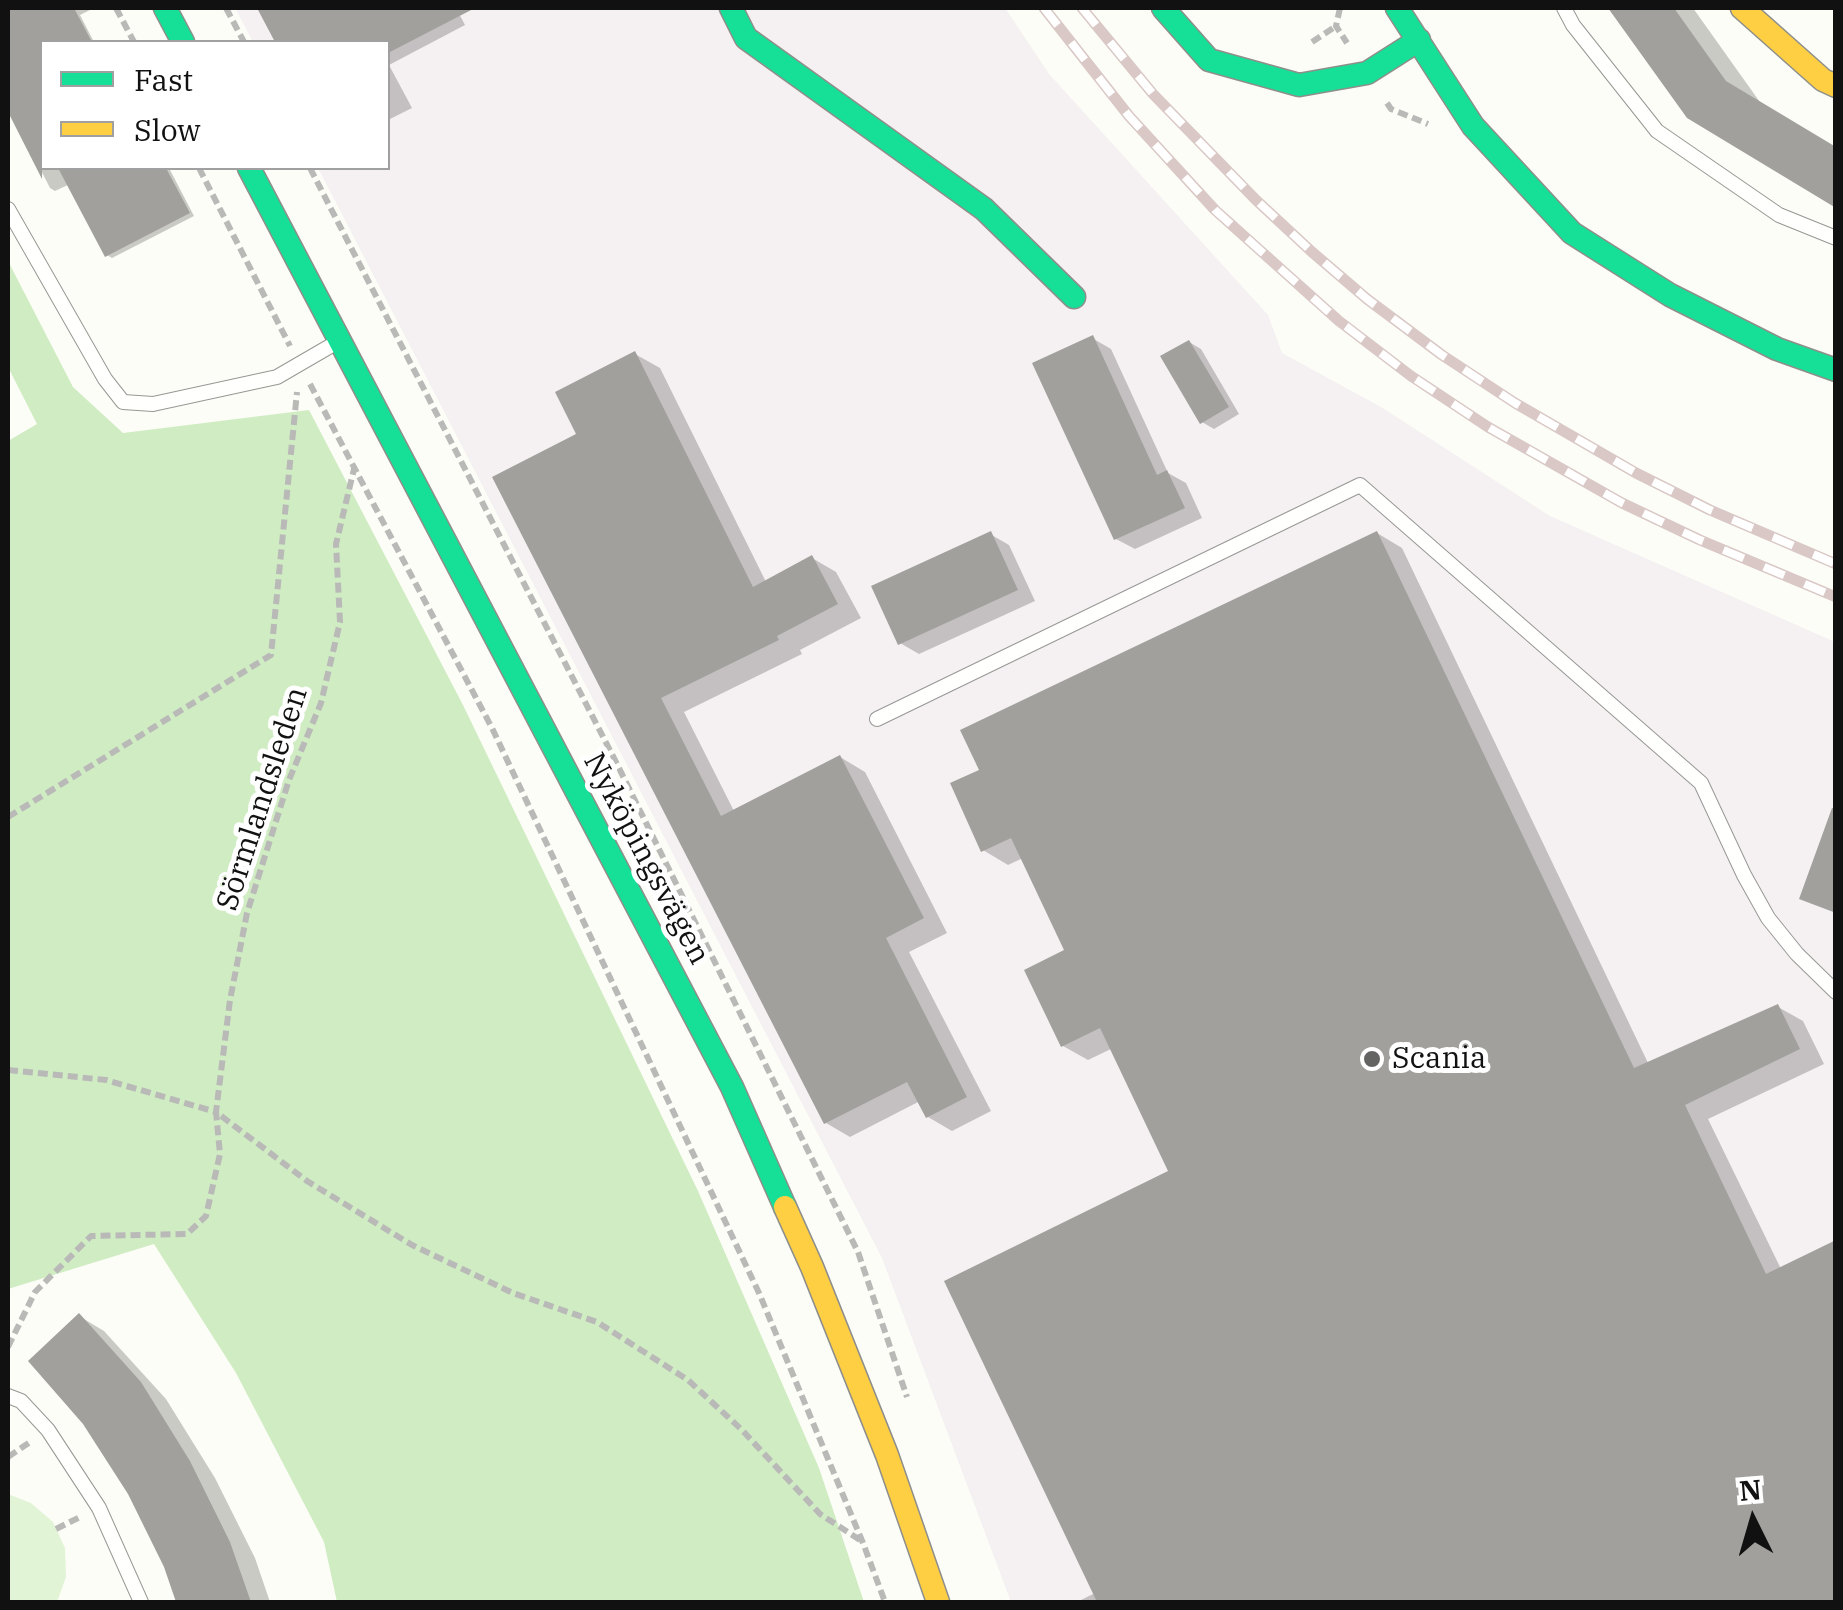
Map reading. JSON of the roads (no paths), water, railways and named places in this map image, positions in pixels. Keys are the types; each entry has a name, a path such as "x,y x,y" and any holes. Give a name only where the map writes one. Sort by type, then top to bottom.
{"main road":[{"path":"165,8 183,40"},
{"path":"731,8 746,38 984,209 1074,297"},
{"path":"1163,8 1210,60 1299,84 1367,73 1420,40"},
{"path":"1397,8 1473,126 1572,233 1670,295 1777,349 1836,370"},
{"path":"1742,8 1823,80 1836,86"},
{"name":"Nyköpingsvägen","path":"250,170 732,1087 812,1267 880,1438 938,1602"}],"lane":[{"path":"1564,8 1573,25 1658,131 1778,215 1836,238"},
{"path":"8,209 122,402 153,404 277,378 339,341"},
{"path":"878,718 1360,485 1700,783 1768,918 1797,954 1836,992"},
{"path":"8,1396 22,1402 48,1430 99,1508 141,1602"}],"railway":[{"path":"1044,8 1129,116 1215,210 1339,321 1411,376 1488,427 1622,503 1836,597"},
{"path":"1082,8 1153,94 1256,200 1367,299 1442,355 1515,403 1636,473 1710,510 1836,564"}],"place":[{"name":"Scania","path":"1372,1059"}]}
